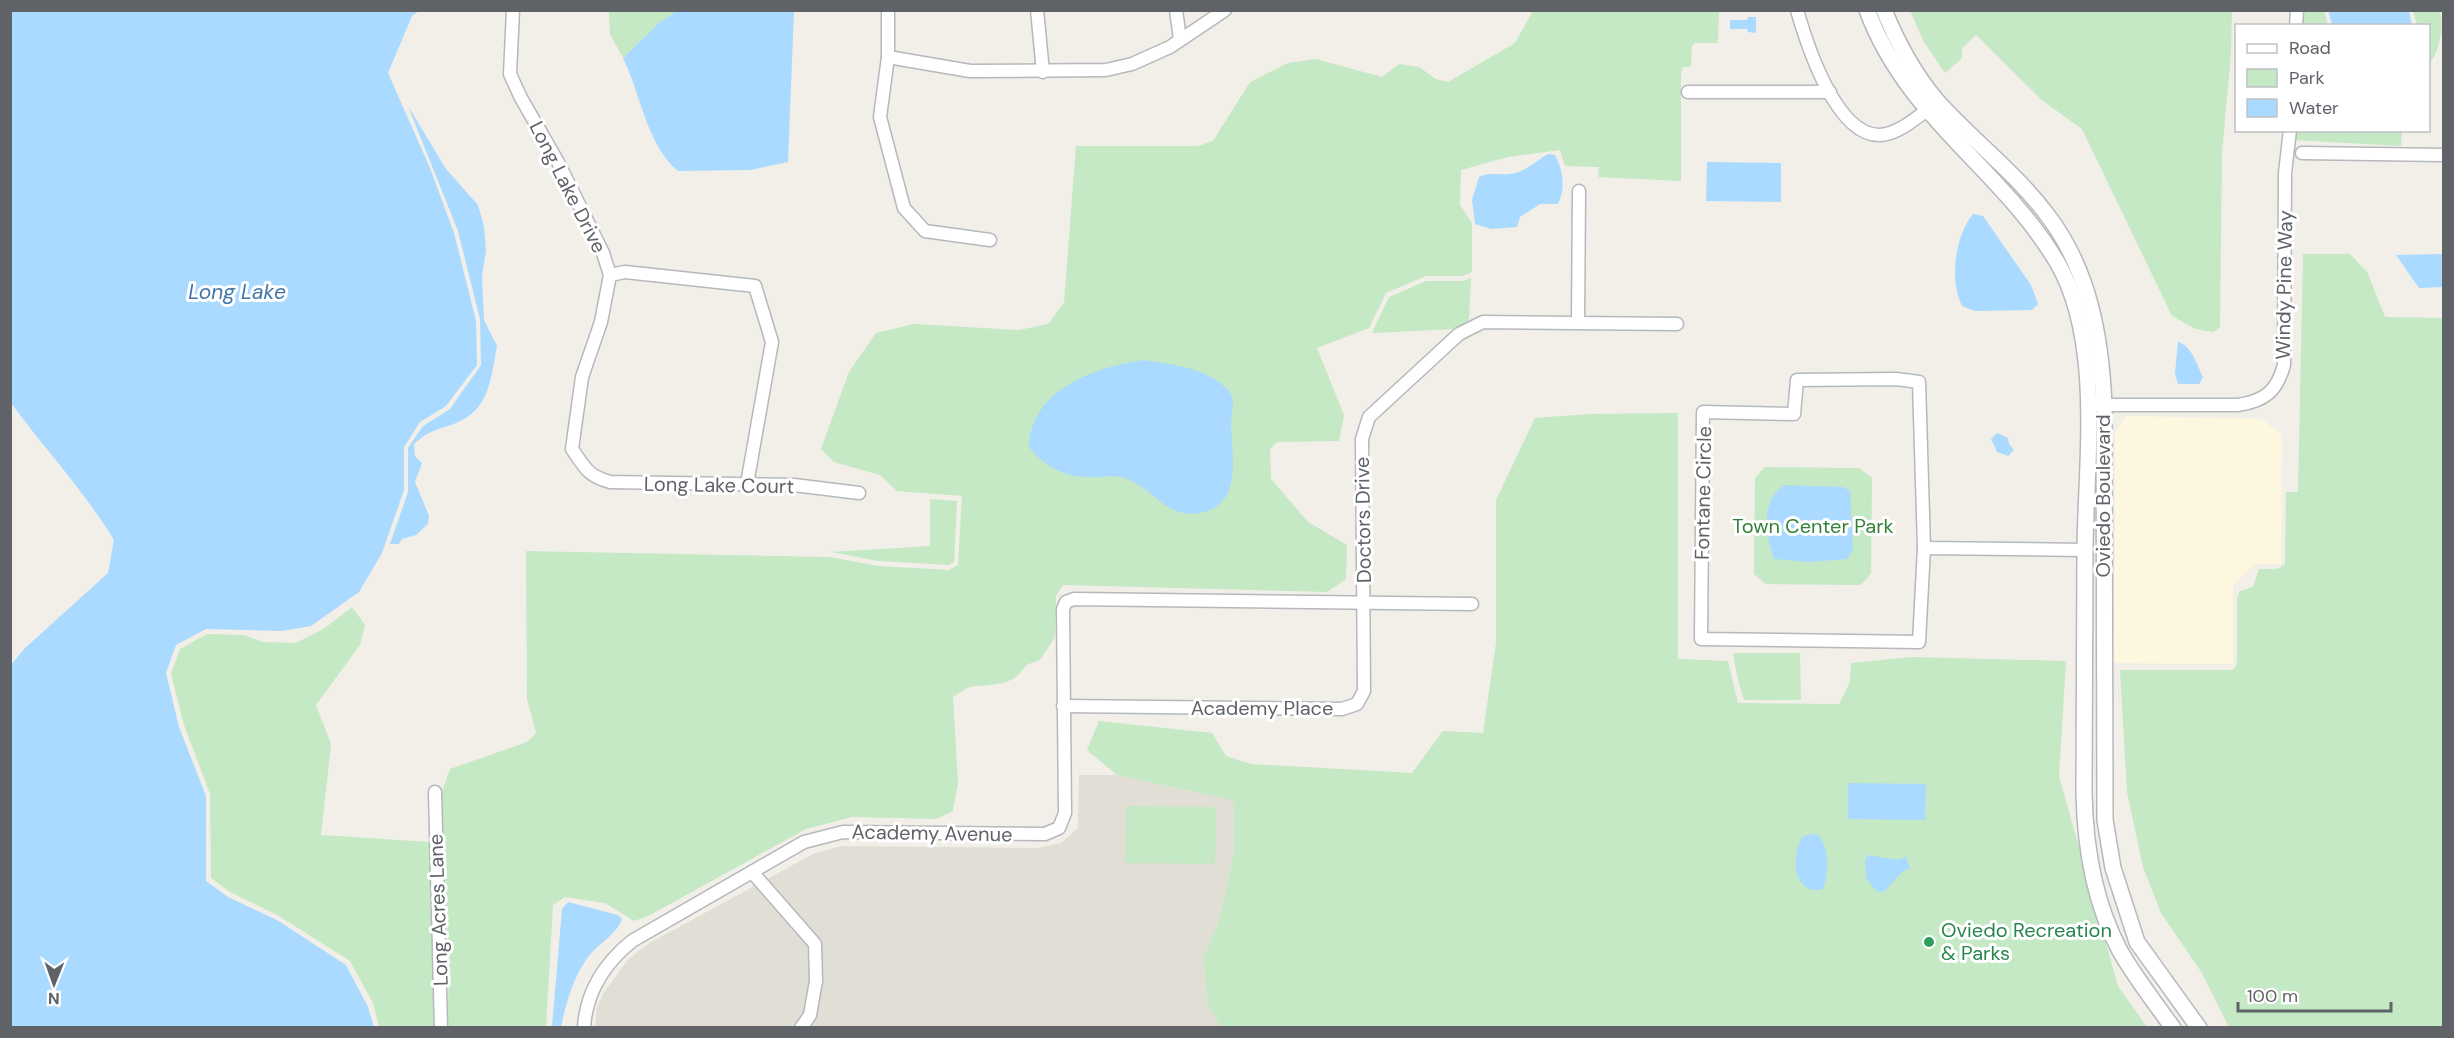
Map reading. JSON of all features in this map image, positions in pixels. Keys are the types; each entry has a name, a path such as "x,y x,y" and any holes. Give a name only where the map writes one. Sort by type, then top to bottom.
{"street":[{"name":"Long Lake Drive","path":"513,10 510,74 521,98 559,164 603,253 610,275 601,322 582,377 577,408 572,449 584,467"},
{"path":"888,10 888,57 880,117 904,208 925,231 990,240"},
{"path":"1036,10 1043,72"},
{"path":"1176,10 1180,39"},
{"path":"888,57 970,71 1106,70 1132,64 1170,47 1225,10"},
{"path":"1797,10 1830,92 1845,118 1862,130 1878,135 1891,133 1932,106"},
{"name":"Oviedo Boulevard","path":"1867,10 1876,36 1899,76 2019,181 2049,217 2075,259 2098,334 2104,405 2105,820 2113,868 2137,942 2199,1028"},
{"name":"Oviedo Boulevard","path":"1884,10 1895,38 1932,106 2037,230 2059,264 2080,325 2088,405 2084,798 2088,851 2097,893 2120,950 2173,1028"},
{"path":"1688,92 1830,92"},
{"name":"Windy Pine Way","path":"2088,405 2238,405 2253,403 2270,395 2280,381 2284,365 2285,173 2290,132"},
{"path":"2302,153 2444,154"},
{"path":"1578,322 1579,191"},
{"path":"610,275 625,272 755,286 772,342 747,484"},
{"name":"Doctors Drive","path":"1063,706 1064,609 1066,602 1074,599 1364,602 1362,439 1369,417 1459,334 1483,322 1677,324"},
{"name":"Fontane Circle","path":"1896,379 1919,382 1924,548 1919,642 1701,639 1703,412 1794,414 1797,380 1896,379"},
{"name":"Long Lake Court","path":"584,467 592,477 610,482 794,485 859,493"},
{"path":"1924,548 2085,550 2097,536 2104,519"},
{"path":"1364,602 1472,604"},
{"name":"Academy Place","path":"1063,706 1342,710 1357,704 1364,692 1364,602"},
{"name":"Academy Avenue","path":"584,1028 585,1006 603,970 618,952 632,941 804,842 843,832 1045,834 1059,828 1065,813 1063,706"},
{"name":"Long Acres Lane","path":"435,792 441,1028"},
{"path":"752,872 815,944 816,981 810,1015 801,1028"}],"shaded area":[{"path":"2126,416 2261,419 2282,434 2281,564 2255,564 2233,586 2233,664 2114,663 2115,433"},
{"path":"1079,775 1117,775 1227,799 1234,804 1234,853 1219,921 1203,958 1208,1006 1221,1027 595,1028 597,1007 604,992 628,960 646,945 813,854 841,846 1038,848 1061,843 1078,828"}],"green space":[{"path":"609,11 680,11 660,22 623,58 610,34"},
{"path":"1533,11 1719,11 1718,43 1695,43 1692,46 1691,67 1683,67 1681,73 1681,181 1598,177 1599,167 1565,166 1560,150 1508,157 1461,170 1460,205 1472,223 1472,272 1463,276 1426,276 1386,293 1369,328 1317,348 1344,415 1339,441 1277,442 1270,449 1271,479 1308,522 1347,545 1346,579 1327,592 1063,585 1056,596 1055,637 1040,660 1026,665 1015,678 1008,681 970,687 953,697 958,783 953,811 937,819 852,817 806,829 648,916 634,921 605,903 565,897 553,905 546,1027 447,1027 449,976 439,800 450,769 527,742 536,733 527,699 526,551 830,557 878,566 949,570 958,565 962,496 897,491 880,475 834,462 821,449 849,372 876,333 914,324 1019,330 1048,324 1064,303 1076,146 1198,146 1213,141 1250,82 1288,63 1316,59 1382,77 1399,64 1419,67 1436,79 1448,82 1515,43"},
{"path":"1910,11 2232,11 2231,54 2222,152 2220,327 2213,332 2196,329 2172,316 2082,129 2043,101 1976,35 1962,48 1962,58 1945,73 1924,42"},
{"path":"2302,11 2324,11 2328,24 2302,24"},
{"path":"2413,11 2440,11 2442,24 2440,39 2430,63 2430,24 2417,24"},
{"path":"2295,132 2402,132 2401,146 2294,140"},
{"path":"2303,254 2350,254 2367,272 2385,317 2443,318 2443,1027 2229,1027 2202,973 2161,913 2143,867 2127,792 2120,670 2232,670 2236,667 2237,659 2237,599 2240,591 2253,587 2259,569 2277,569 2285,564 2286,492 2298,492"},
{"path":"1471,278 1469,320 1456,329 1372,333 1389,297 1426,281 1463,281"},
{"path":"1678,413 1678,659 1728,661 1738,703 1839,704 1850,682 1851,663 1911,657 2066,661 2059,776 2118,986 2147,1027 1221,1027 1208,1006 1203,958 1219,921 1234,853 1234,804 1227,799 1117,775 1087,750 1099,721 1212,733 1226,756 1251,764 1412,773 1443,731 1483,733 1496,643 1496,500 1535,418 1589,414"},
{"name":"Town Center Park","path":"1765,467 1859,468 1872,478 1871,573 1861,585 1766,584 1754,574 1755,478"},
{"path":"930,499 957,501 954,562 949,565 878,561 831,552 930,546"},
{"path":"352,607 365,625 360,645 316,705 331,744 321,835 430,842 436,1027 379,1027 373,1003 350,961 279,916 230,892 211,878 210,794 184,725 171,674 180,649 207,634 244,635 263,642 296,643 325,628"},
{"path":"1733,653 1800,653 1801,700 1744,700"},
{"path":"1126,806 1216,807 1215,864 1125,863"}],"water":[{"path":"2328,10 2409,11 2412,24 2332,24"},
{"name":"Long Lake","path":"10,11 419,11 412,16 388,73 430,168 454,233 476,321 477,365 446,406 420,422 404,447 404,490 382,553 359,592 311,626 281,631 206,629 176,645 166,673 179,727 206,796 206,881 228,897 277,920 346,965 368,1007 374,1027 11,1027 11,665 24,649 108,573 114,540 77,487 11,403"},
{"path":"677,11 794,11 788,162 750,170 678,171 667,160 651,133 623,58 660,22"},
{"path":"1748,17 1756,17 1756,33 1748,32 1747,29 1730,29 1730,20 1747,20"},
{"path":"408,106 446,169 478,205 484,226 486,251 482,276 484,320 497,346 486,394 475,411 454,424 428,434 414,444 415,456 422,463 415,482 429,516 428,524 416,535 402,539 399,544 390,544 408,492 408,448 423,426 450,409 481,365 480,319 458,231"},
{"path":"1548,154 1555,155 1562,173 1563,185 1558,204 1540,204 1520,217 1517,227 1491,229 1475,224 1472,200 1479,177 1520,171"},
{"path":"1707,162 1781,163 1781,202 1706,201"},
{"path":"1973,214 1983,216 2031,285 2038,304 2032,310 1975,311 1962,306 1956,284 1956,258 1962,234"},
{"path":"2443,254 2443,287 2419,288 2396,255"},
{"path":"2178,342 2187,347 2196,362 2203,377 2199,384 2178,384 2175,373"},
{"path":"1144,360 1189,368 1210,376 1231,394 1233,402 1232,478 1223,500 1214,508 1200,513 1187,514 1177,511 1131,480 1115,476 1075,476 1060,472 1046,464 1029,447 1033,427 1041,410 1053,396 1069,384 1087,375 1125,363"},
{"path":"1997,433 2008,438 2014,450 2008,456 1997,452 1991,439"},
{"path":"1784,485 1843,487 1850,491 1853,549 1847,559 1808,562 1774,559 1768,540 1768,510 1776,492"},
{"path":"1848,783 1926,784 1925,820 1848,819"},
{"path":"1811,834 1818,835 1822,840 1827,860 1823,889 1819,890 1803,885 1796,871 1796,853 1799,844 1802,837"},
{"path":"1868,855 1897,860 1906,857 1910,868 1902,872 1885,891 1877,892 1866,878 1865,860"},
{"path":"568,902 618,915 622,919 612,934 588,957 571,991 561,1027 552,1027 562,909"}],"place":[{"name":"Oviedo Recreation & Parks","path":"1929,942"}]}
